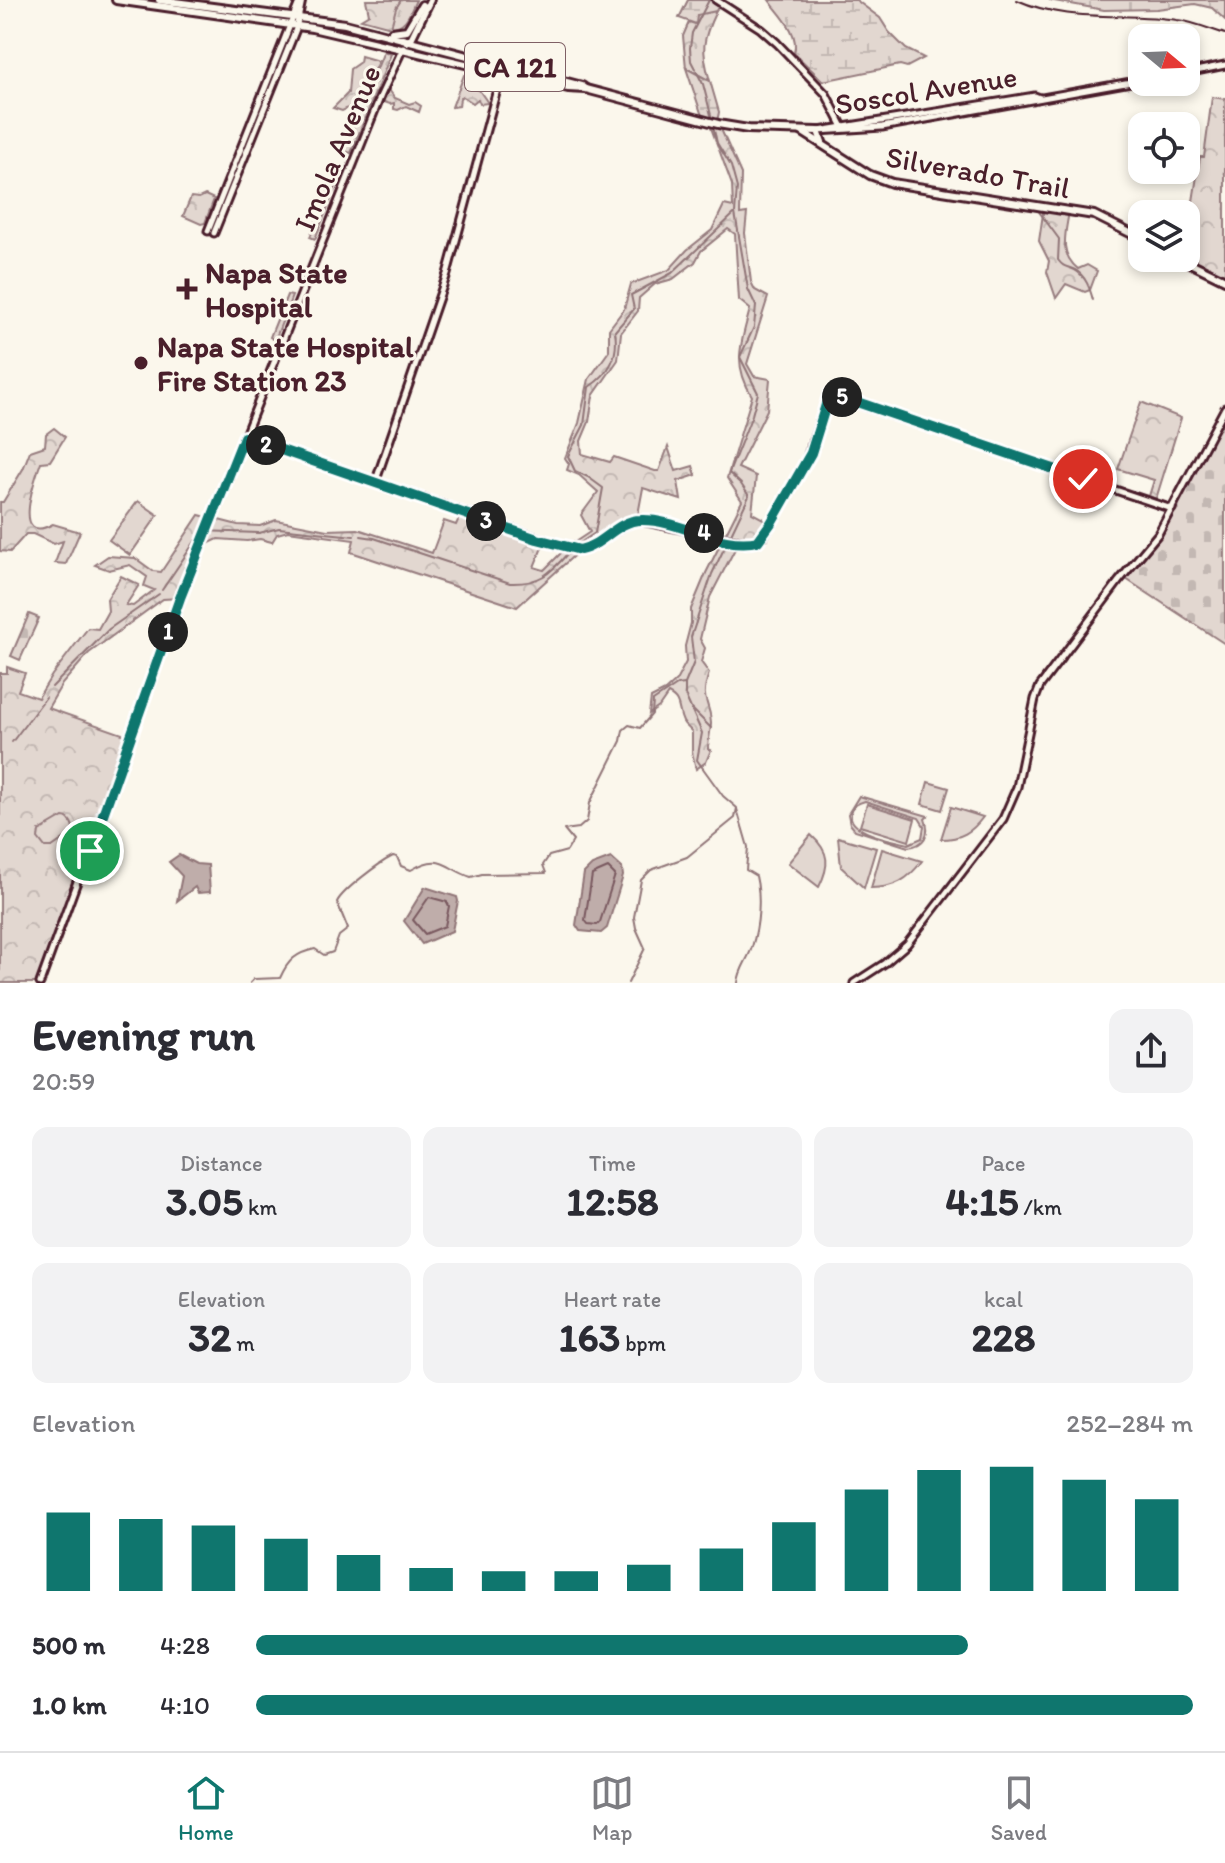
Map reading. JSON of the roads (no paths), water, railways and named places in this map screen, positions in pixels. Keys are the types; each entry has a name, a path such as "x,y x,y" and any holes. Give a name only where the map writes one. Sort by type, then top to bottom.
{"main road":[{"name":"Soscol Avenue","path":"116,0 294,25 503,68"},
{"path":"159,0 297,16 372,30 404,31 425,2"},
{"path":"404,48 421,19 425,2"},
{"path":"409,40 425,2"},
{"name":"CA 121","path":"421,19 419,35 438,48"},
{"name":"Soscol Avenue","path":"372,30 568,88 586,89 709,123 818,131"},
{"name":"Silverado Trail","path":"801,131 870,175 892,183 1094,215 1128,232"},
{"path":"818,131 822,142"},
{"path":"1200,268 1225,280"}],"street":[{"path":"211,232 288,42 300,0"},
{"path":"716,0 761,29 786,52 828,97 843,127"},
{"path":"379,42 395,50 396,64"},
{"name":"Imola Avenue","path":"40,983 208,528 404,48"},
{"path":"1200,70 1225,65"},
{"path":"375,483 447,274 503,68"},
{"name":"Soscol Avenue","path":"818,131 878,128 1128,82"},
{"name":"Soscol Avenue","path":"818,131 1035,96 1040,98"},
{"path":"244,437 570,549 585,550 621,526 637,520 738,543 758,541 765,534 811,453 829,395 1172,509"},
{"path":"854,983 907,944 996,829 1014,798 1040,686 1119,581 1152,543 1225,408"}],"water":[{"path":"179,855 196,864 208,865 210,892 198,893 195,887 177,901 182,876 169,862"},
{"path":"611,858 622,868 623,876 607,928 601,933 580,931 576,925 584,873 592,865"},
{"path":"425,887 457,897 458,901 452,931 422,944 404,921"}],"waterway":[{"path":"709,0 692,33 690,48 691,61 703,84 712,119"},
{"path":"628,983 645,948 634,917 641,880 651,870 687,857 735,818 737,808 723,796 697,760 702,733 685,695 685,684 694,662 691,637 712,574 749,496 729,473 758,393 740,357 754,327 756,306 748,289 735,213 737,188 731,166 717,143 713,126"},
{"path":"1037,209 1059,239 1058,260 1082,276 1093,300"},
{"path":"577,545 595,533 603,488 575,471 568,456 584,425 589,387 608,370 616,348 615,331 634,309 631,295 672,273 734,214"},
{"path":"162,590 202,531 259,533 279,528 354,536"},
{"path":"361,536 510,583 529,582 543,576 568,553"},
{"path":"52,687 109,629 159,594"},
{"path":"250,983 254,979 280,978 293,958 303,953 315,949 324,955 333,952 339,936 348,929 337,902 362,877 393,856 397,857 401,866 411,870 436,862 471,877 482,874 546,873 543,865 549,856 567,851 573,841 564,830 579,828 587,821 590,803 621,741 623,730 629,725 640,728 652,714 653,701 677,685 685,684"},
{"path":"12,742 46,697"},
{"path":"692,709 711,728"},
{"path":"737,809 748,847 746,870 756,876 759,902 754,938 738,983"}],"railway":[{"path":"1017,0 1056,12 1183,21 1225,34"}],"place":[{"name":"Napa State Hospital","path":"187,289"},
{"name":"Napa State Hospital Fire Station 23","path":"141,363"}]}
